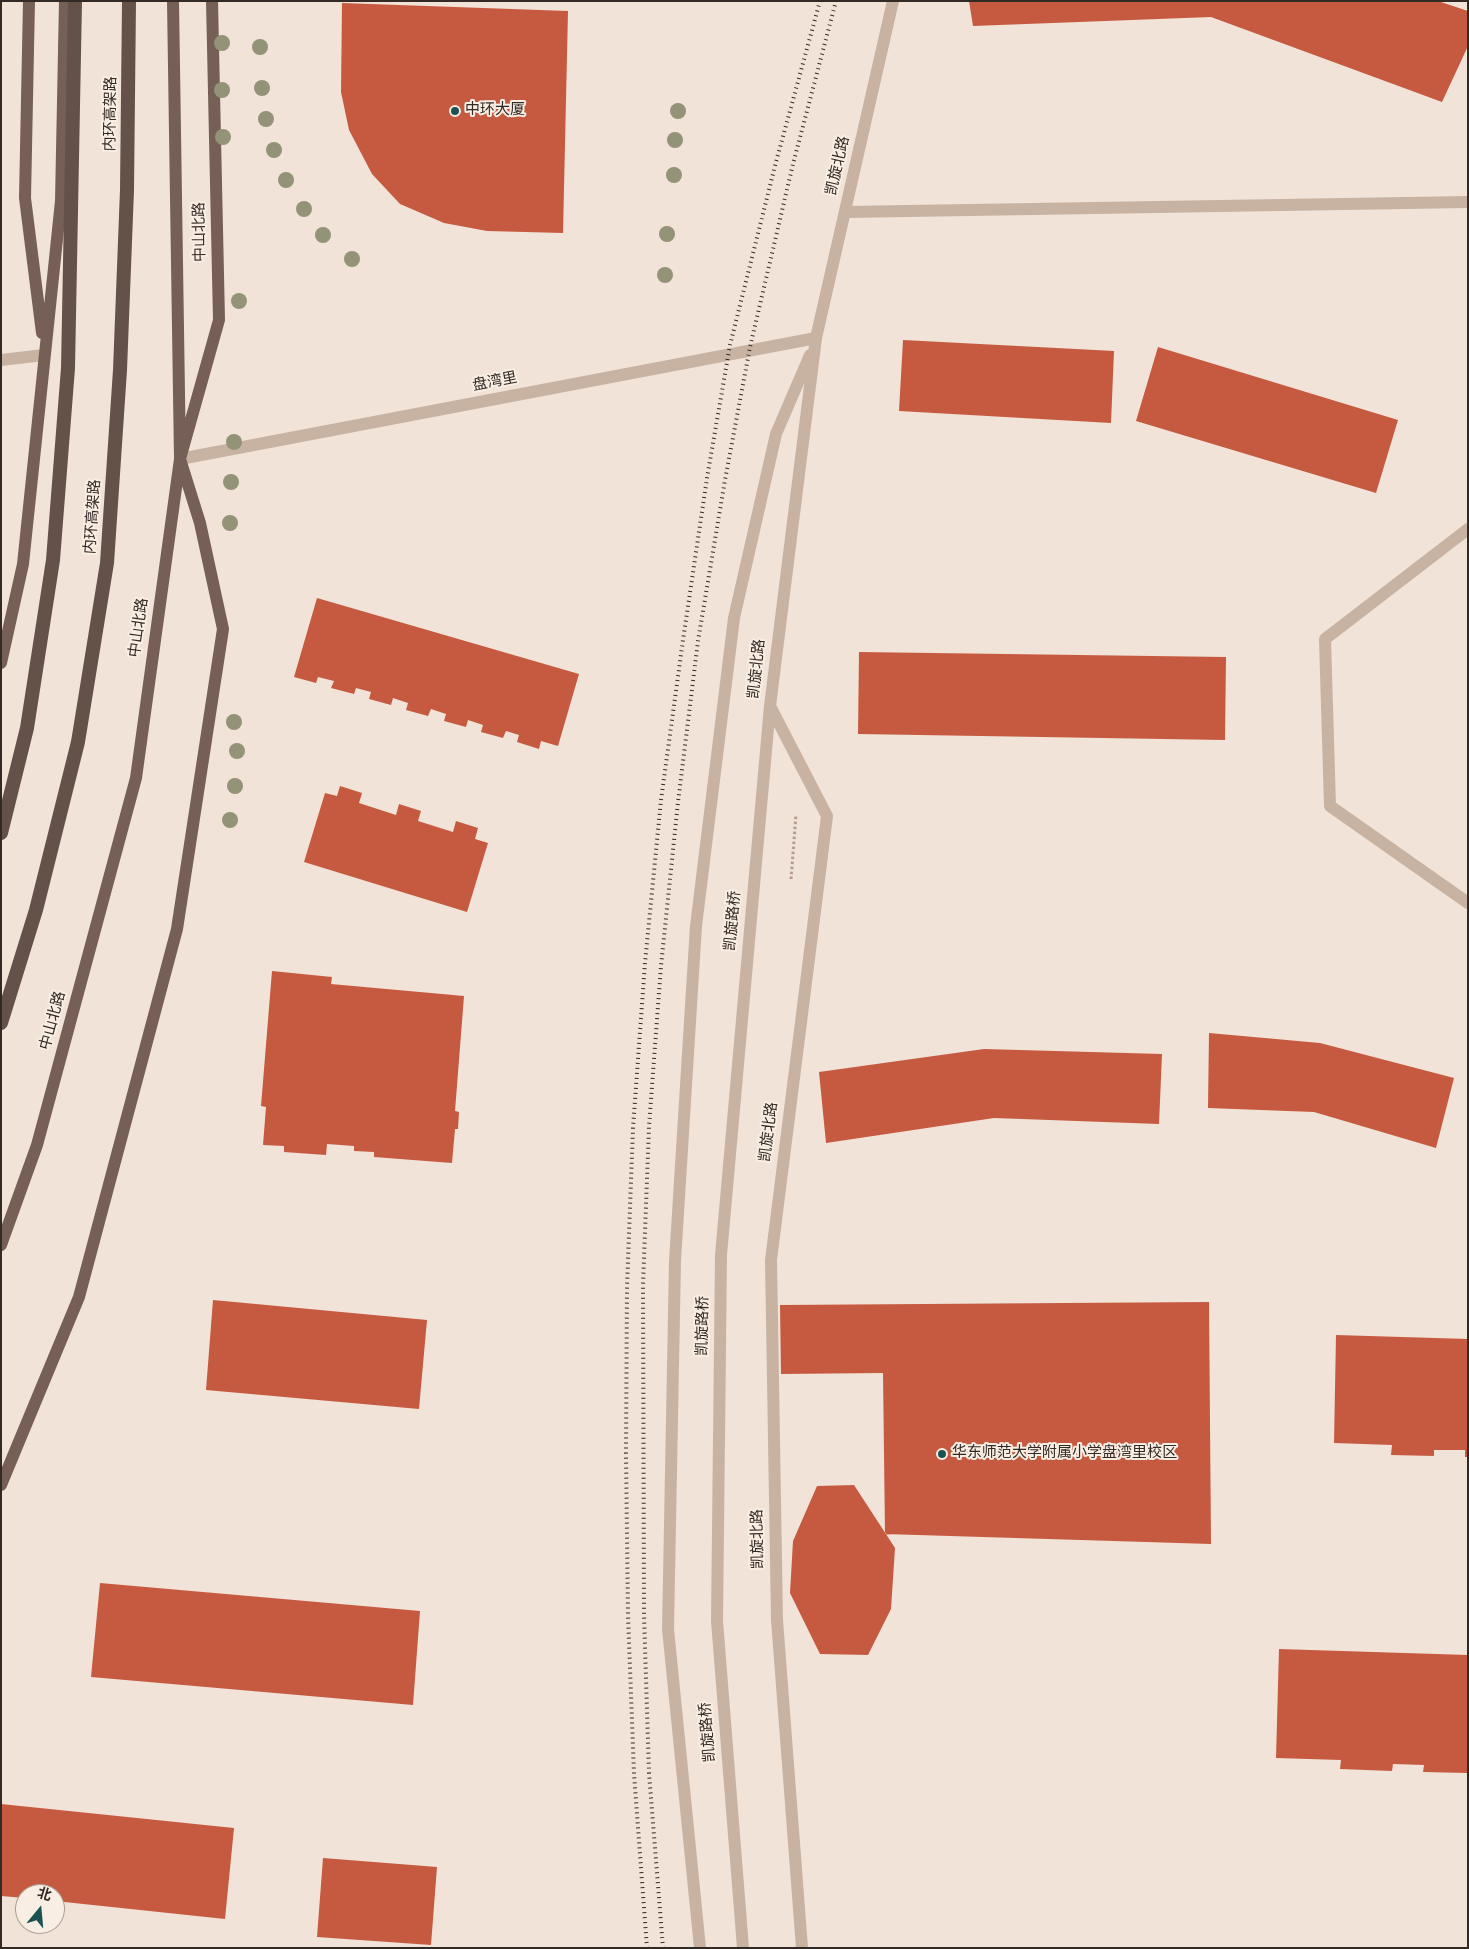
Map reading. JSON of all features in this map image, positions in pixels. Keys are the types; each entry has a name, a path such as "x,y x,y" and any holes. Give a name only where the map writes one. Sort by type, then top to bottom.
{"highway":[{"path":"1,833 27,728 53,560 68,368 75,1"},
{"name":"内环高架路","path":"1,1023 36,910 78,742 107,563 120,370 127,190 129,1"},
{"path":"127,190 139,1"}],"main road":[{"path":"29,1 25,198 44,356"},
{"path":"1,663 23,564 61,201 66,1"},
{"path":"1,1485 78,1297 178,929 223,629 200,523 180,459 173,1"},
{"name":"中山北路","path":"1,1245 37,1145 136,778 180,459 219,320 212,1"}],"street":[{"name":"凯旋北路","path":"802,1948 777,1620 771,1260 826,816 770,706 816,338 893,1"},
{"path":"845,212 1468,202"},
{"name":"盘湾里","path":"180,459 816,338"},
{"name":"凯旋北路","path":"700,1948 668,1629 675,1261 696,926 734,618 776,434 816,338"},
{"path":"1,360 44,356"},
{"path":"1468,529 1325,638 1330,806 1468,903"},
{"name":"凯旋路桥","path":"743,1948 716,1621 721,1255 770,706"}],"building":[{"path":"969,1 1438,1 1468,11 1468,46 1442,102 1211,17 973,26"},
{"name":"中环大厦","path":"342,3 568,11 563,233 487,231 444,223 400,204 372,174 349,130 341,92"},
{"path":"903,340 1114,351 1111,423 899,411"},
{"path":"1158,347 1398,420 1376,493 1136,421"},
{"path":"317,598 579,674 558,746 541,741 539,749 517,742 519,735 506,731 503,738 481,732 483,725 468,720 466,727 444,721 446,714 431,709 428,716 406,710 408,703 393,698 391,705 369,699 371,692 356,688 354,694 331,688 334,681 318,677 316,683 294,677"},
{"path":"859,652 1226,657 1225,740 858,734"},
{"path":"340,786 362,793 359,803 396,815 399,804 421,811 418,821 453,832 456,821 478,828 475,839 488,843 467,912 304,862 325,793 337,796"},
{"path":"272,971 332,977 331,984 464,996 455,1111 459,1112 458,1129 455,1129 452,1163 374,1157 374,1152 354,1151 354,1146 327,1144 326,1155 284,1152 284,1146 263,1145 266,1107 261,1106"},
{"path":"1209,1033 1320,1043 1454,1078 1436,1148 1314,1112 1208,1108"},
{"path":"984,1049 1162,1054 1159,1124 994,1118 826,1143 819,1072"},
{"path":"213,1300 427,1320 419,1409 206,1390"},
{"path":"1209,1302 1211,1544 885,1534 883,1373 781,1374 780,1305"},
{"path":"1336,1335 1468,1339 1468,1457 1465,1457 1465,1450 1434,1450 1434,1456 1391,1455 1392,1445 1334,1443"},
{"path":"854,1485 895,1548 891,1609 868,1655 820,1654 790,1593 793,1541 817,1486"},
{"path":"100,1583 420,1611 413,1705 91,1677"},
{"path":"1279,1649 1468,1655 1467,1773 1423,1772 1424,1765 1393,1764 1392,1771 1340,1769 1341,1760 1276,1758"},
{"path":"1,1804 234,1828 225,1919 65,1902 65,1884 15,1884 15,1897 1,1896"},
{"path":"323,1858 437,1867 431,1945 317,1937"}],"railway":[{"path":"647,1948 634,1774 628,1615 626,1453 627,1287 633,1128 645,963 661,800 683,640 707,478 730,345 776,162 820,1"},
{"path":"663,1948 649,1773 644,1615 643,1285 649,1126 661,966 678,802 698,641 725,480 750,347 793,164 836,1"}],"place":[{"name":"中环大厦","path":"455,111"},
{"name":"华东师范大学附属小学盘湾里校区","path":"942,1454"}]}
